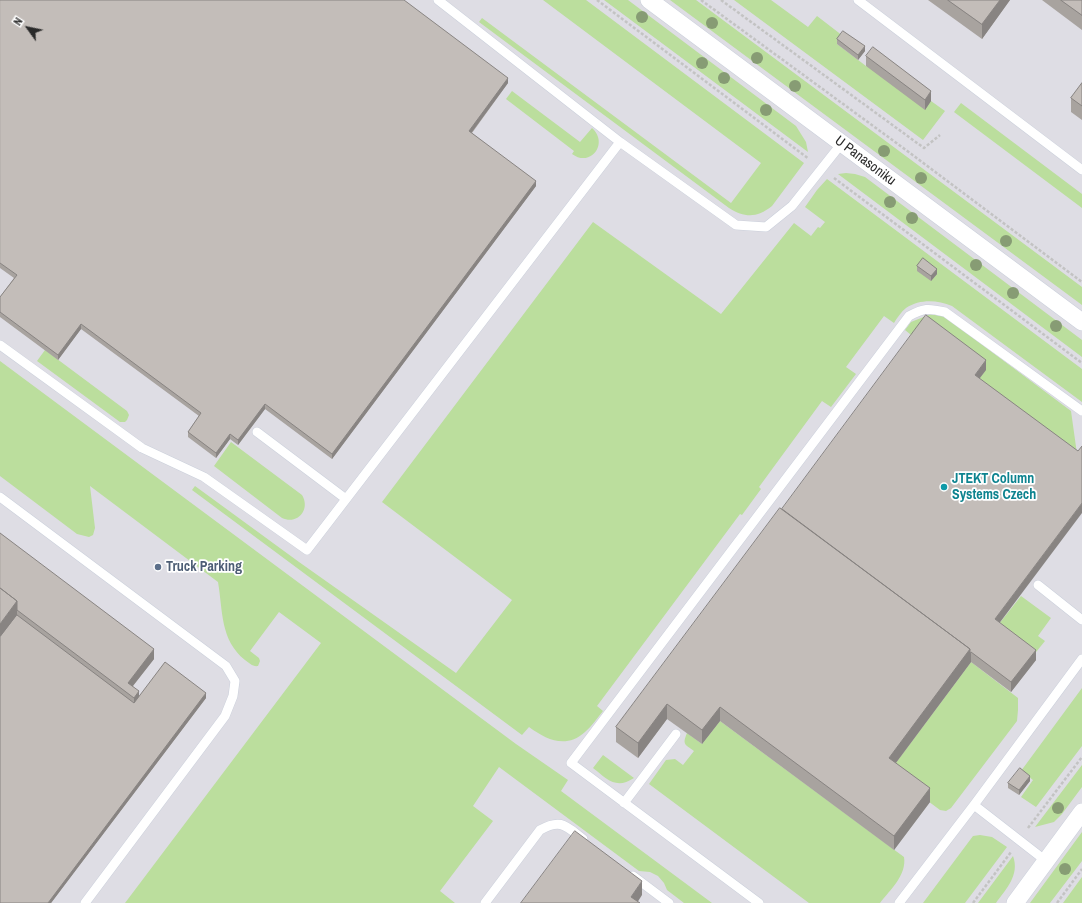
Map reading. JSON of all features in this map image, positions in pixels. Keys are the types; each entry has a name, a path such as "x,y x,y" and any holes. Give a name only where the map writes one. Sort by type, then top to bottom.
{"street":[{"name":"U Panasoniku","path":"649,0 1082,322"},
{"path":"1015,903 1082,812"}],"lane":[{"path":"438,0 620,142 736,225 766,227 792,206 842,143"},
{"path":"858,0 1082,170"},
{"path":"0,345 142,448 204,477 307,550 620,142"},
{"path":"759,903 571,763 909,316 922,310 933,309 945,312 1082,411"},
{"path":"257,432 346,499"},
{"path":"0,497 226,666 235,681 233,696 225,716 85,903"},
{"path":"1038,585 1082,620"},
{"path":"899,903 974,806 1082,659"},
{"path":"624,803 676,734"},
{"path":"974,806 1046,861"},
{"path":"486,903 540,830 550,824 560,823 588,842"},
{"path":"625,870 669,903"}],"path":[{"path":"597,0 1082,363"},
{"path":"701,0 913,154 1082,282"},
{"path":"720,0 924,148 940,135"},
{"path":"1057,903 1082,869"}],"shaded area":[{"path":"0,0 1082,0 1082,903 0,903"}],"green space":[{"path":"543,0 586,0 804,163 772,206 756,215 740,214 729,208 479,22 482,18 731,203 761,163"},
{"path":"604,0 628,0 796,126 806,142 808,152"},
{"path":"670,0 696,0 1082,287 1082,305"},
{"path":"734,0 771,0 808,27 817,16 843,36 837,44 866,66 931,101 945,111 923,140"},
{"path":"512,91 580,142 592,128 597,134 599,140 596,152 586,158 579,158 572,154 574,151 506,99"},
{"path":"961,103 1082,194 1082,208 954,112"},
{"path":"846,173 865,177 1082,340 1082,357 838,174"},
{"path":"827,179 1082,369 1082,402 952,306 929,301 917,303 906,308 894,323 884,316 846,367 856,374 831,407 822,401 759,487 761,489 742,515 740,514 597,706 603,711 588,730 578,737 571,740 557,741 543,736 529,727 522,735 192,490 195,486 299,562 456,673 512,600 382,502 593,222 721,314 794,223 811,236 818,227 820,228 825,222 805,207"},
{"path":"931,314 945,317 1071,411 1078,461 975,384 986,369 916,339 905,330 911,322"},
{"path":"45,350 127,411 129,415 127,420 125,422 120,422 37,361"},
{"path":"0,361 516,744 568,780 561,791 712,903 684,903 667,890 664,883 658,876 650,872 639,871 499,767 473,806 493,821 440,891 455,903 125,903 321,643 279,612 250,651 259,658 260,661 258,666 254,666 237,652 227,634 222,614 218,582 90,486 95,528 93,535 89,537 77,534 0,476"},
{"path":"231,442 302,495 305,506 301,515 297,518 288,520 282,518 214,466"},
{"path":"1021,596 1051,618 1038,636 1045,641 1032,657 995,629"},
{"path":"971,662 1018,698 1017,721 951,808 946,811 940,810 889,772"},
{"path":"1082,688 1082,746 1036,807 1021,797 1033,780 1021,771"},
{"path":"720,721 904,857 903,870 897,882 880,903 809,903 649,784 666,760 675,759 683,765 694,751 685,744 687,733 702,744"},
{"path":"603,755 634,778 622,783 612,782 607,779 593,768"},
{"path":"1082,765 1082,787 1062,814 1054,822 1035,827"},
{"path":"1082,832 1082,861 1050,903 1030,903"},
{"path":"980,835 992,837 1007,847 965,903 923,903 973,836"},
{"path":"1013,856 1015,869 1008,887 996,903 978,903"},
{"path":"1082,877 1082,903 1063,903"}],"building":[{"path":"0,0 404,0 508,78 469,131 536,181 332,454 265,404 238,440 230,434 216,453 188,432 201,413 81,324 58,355 0,312 0,297 17,275 0,263"},
{"path":"948,0 1000,0 982,24"},
{"path":"1061,0 1082,0 1082,15"},
{"path":"843,31 865,46 858,55 837,39"},
{"path":"873,47 931,91 925,100 866,56"},
{"path":"1082,83 1082,106 1071,98"},
{"path":"923,258 937,269 931,276 917,266"},
{"name":"JTEKT Column Systems Czech","path":"926,315 986,360 975,375 1078,451 1082,446 1082,503 995,619 1036,650 1011,682 971,652 970,654 970,649 782,509"},
{"path":"780,508 970,649 889,758 930,788 894,836 720,707 702,730 667,704 638,743 616,727"},
{"path":"0,533 154,649 128,683 139,691 134,698 17,610 17,601 0,588"},
{"path":"0,588 17,601 0,624"},
{"path":"17,615 134,703 165,662 206,693 48,903 0,903 0,637"},
{"path":"1020,768 1030,776 1019,790 1008,783"},
{"path":"575,831 642,881 631,897 640,903 521,903"}],"place":[{"name":"JTEKT Column Systems Czech","path":"944,487"},
{"name":"Truck Parking","path":"158,567"}]}
